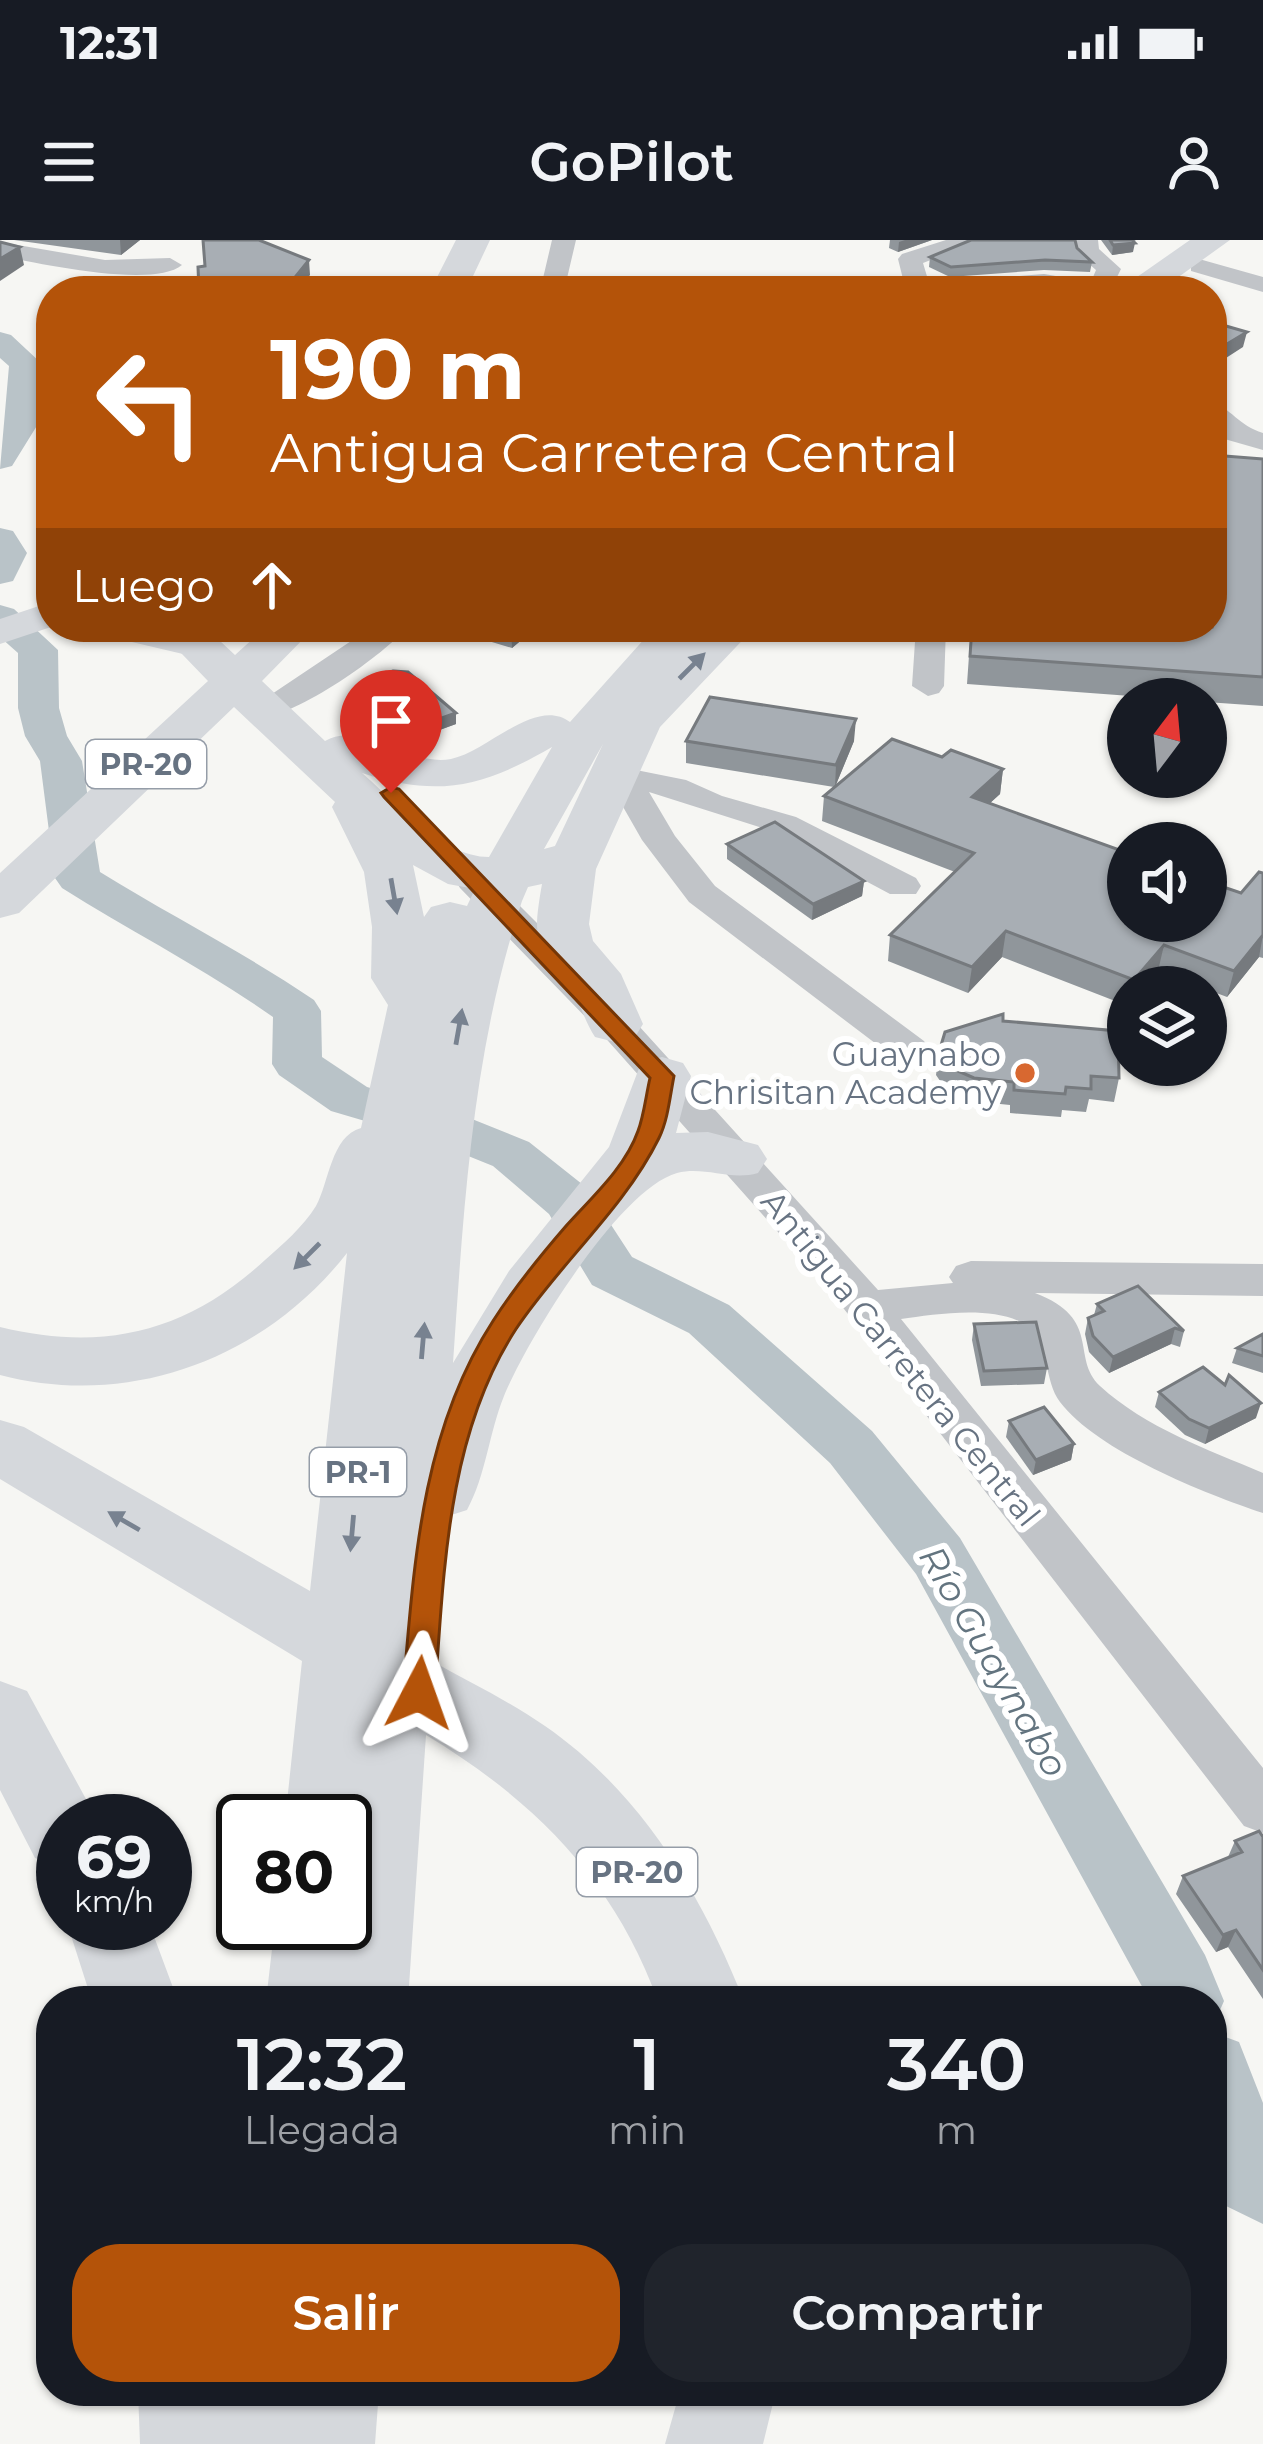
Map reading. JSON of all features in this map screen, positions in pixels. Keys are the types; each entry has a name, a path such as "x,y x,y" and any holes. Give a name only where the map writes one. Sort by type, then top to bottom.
{"highway":[{"path":"455,276 473,240"},
{"path":"477,276 488,240"},
{"path":"1163,276 1239,240"},
{"path":"1179,276 1206,253"},
{"path":"199,642 277,704 348,770 415,846 467,873 522,873 575,856"},
{"name":"PR-20","path":"0,857 237,642"},
{"name":"PR-20","path":"0,902 276,642"},
{"name":"PR-1","path":"366,1986 414,1133 416,1005 467,873 550,728 650,642"},
{"name":"PR-1","path":"328,1794 414,1133 518,854 604,708 655,642"},
{"path":"615,1024 593,974 567,945 562,924 575,856 638,721 717,642"},
{"path":"348,770 452,776 490,763 550,728"},
{"path":"348,770 390,872 399,927 399,978 416,1005"},
{"path":"386,1986 408,1865 429,1563 445,1471 465,1401 502,1328 554,1257 628,1172 650,1133 662,1076"},
{"path":"0,1351 61,1364 117,1360 152,1354 233,1321 315,1250 342,1216 363,1157 414,1133"},
{"path":"628,1172 658,1154 685,1150 709,1151 736,1160"},
{"name":"PR-20","path":"0,1446 496,1737 538,1767 628,1858 670,1920 694,1986"},
{"path":"0,1714 43,1794"},
{"path":"117,1950 130,1986"},
{"path":"310,1986 314,1950"},
{"path":"187,2406 189,2444"},
{"path":"262,2444 267,2406"},
{"path":"326,2444 330,2406"},
{"path":"714,2444 724,2406"}],"street":[{"path":"556,276 565,240"},
{"path":"914,276 910,259 970,240"},
{"path":"1086,240 1088,251 1109,269 1106,276"},
{"path":"0,249 132,276"},
{"path":"105,267 169,249"},
{"path":"1206,253 1263,285"},
{"path":"1227,428 1263,442"},
{"path":"277,704 370,642"},
{"path":"928,686 930,642"},
{"path":"638,721 674,787"},
{"path":"611,775 674,787 710,803 784,824 904,886"},
{"path":"611,775 627,784 660,840 702,894 910,1050"},
{"name":"Antigua Carretera Central","path":"467,873 615,1024 853,1292 1263,1809"},
{"path":"853,1292 1263,1280"},
{"path":"853,1292 914,1300 974,1299 1030,1309 1052,1321 1060,1335 1066,1376 1080,1395 1119,1426 1263,1494"}],"building":[{"path":"203,240 259,240 309,260 296,276 198,276 198,267 205,266"},
{"path":"971,240 1075,240 1092,262 1045,260 951,267 930,257"},
{"path":"1110,240 1132,240 1135,243 1113,245"},
{"path":"0,242 20,247 0,259"},
{"path":"1227,326 1247,332 1227,344"},
{"path":"1227,456 1263,459 1263,677 970,656 971,642 1227,642"},
{"path":"408,672 456,713 422,725 370,678"},
{"path":"710,697 856,719 836,765 686,741"},
{"path":"892,739 942,757 951,750 1003,769 972,797 1107,845 1107,942 1227,942 1227,888 1241,893 1259,872 1263,873 1263,935 1234,971 1164,945 1146,966 1107,966 1107,970 1006,931 972,967 890,935 974,853 824,796"},
{"path":"775,822 864,881 813,904 727,844"},
{"path":"1003,1014 1003,1021 1107,1030 1107,1077 1091,1076 1091,1089 1066,1087 1065,1094 1014,1090 1014,1082 974,1078 951,1068 939,1052 945,1032"},
{"path":"1138,1286 1184,1331 1175,1328 1113,1357 1093,1336 1088,1318 1104,1311 1097,1304"},
{"path":"1036,1322 1047,1368 984,1371 974,1324"},
{"path":"1263,1334 1263,1356 1237,1348"},
{"path":"1203,1367 1225,1385 1229,1375 1261,1403 1209,1428 1189,1419 1159,1392"},
{"path":"1044,1407 1074,1444 1036,1460 1009,1421"},
{"path":"1259,1831 1263,1837 1263,1970 1236,1930 1223,1935 1183,1876 1242,1852 1235,1841"}],"waterway":[{"name":"Río Guaynabo","path":"0,342 25,363 21,424 0,459"},
{"name":"Río Guaynabo","path":"0,539 8,553 0,573"},
{"name":"Río Guaynabo","path":"0,617 38,650 38,708 46,736 61,761 78,878 171,936 227,963 297,1011 297,1064 349,1099 444,1127 511,1154 568,1201 612,1271 709,1319 851,1447 938,1556 1182,1986"},
{"name":"Río Guaynabo","path":"1227,2109 1252,2177 1263,2185"}],"place":[{"name":"Guaynabo Chrisitan Academy","path":"1025,1073"}],"route":[{"path":"391,793 662,1076 650,1133 628,1172 554,1257 502,1328 465,1401 445,1471 429,1563 419,1693"}]}
